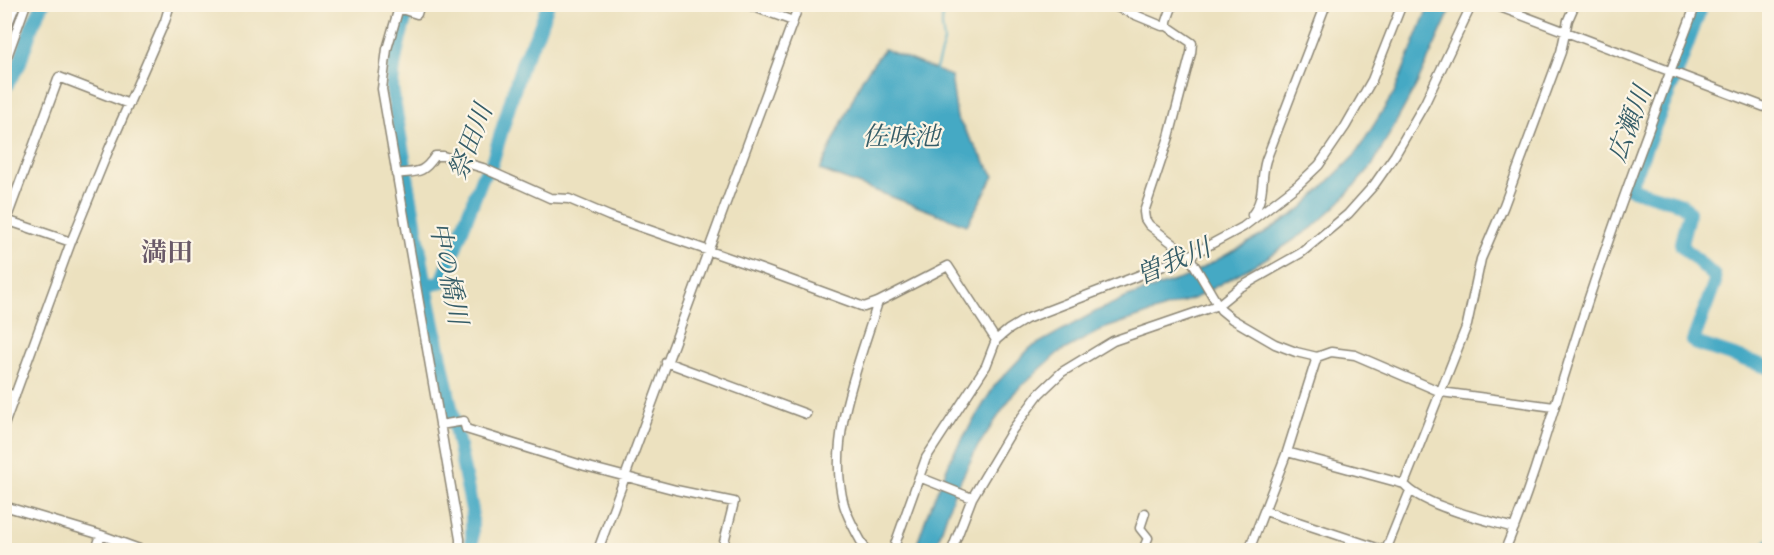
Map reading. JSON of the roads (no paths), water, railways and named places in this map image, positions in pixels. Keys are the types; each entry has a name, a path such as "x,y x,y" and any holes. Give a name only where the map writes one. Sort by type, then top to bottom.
{"highway":[{"path":"4,24 12,4"}],"street":[{"path":"4,65 26,4"},
{"path":"4,425 71,242 165,21 170,4"},
{"path":"420,4 417,14 400,7 387,49 382,89 441,425 460,550"},
{"path":"746,4 793,21"},
{"path":"598,550 799,4"},
{"path":"1109,4 1167,26 1192,43 1169,138 1144,212 1149,225 1190,257 1221,310 1275,344 1317,357 1331,352 1355,356 1441,392 1554,407"},
{"path":"1167,26 1173,4"},
{"path":"1243,227 1260,203 1263,169 1326,4"},
{"path":"892,550 922,478 926,458 986,366 996,340 1026,320 1190,257 1243,227 1299,183 1328,154 1372,80 1402,4"},
{"path":"960,550 970,497 1031,403 1062,372 1113,341 1216,302 1301,254 1334,228 1374,186 1425,103 1472,4"},
{"path":"1492,4 1770,109"},
{"path":"1265,511 1384,550 1467,325 1481,259 1503,208 1575,4"},
{"path":"1505,550 1624,192 1696,4"},
{"path":"71,242 6,220 59,77 129,104"},
{"path":"396,174 425,169 435,156 450,158 483,168 550,198 569,199 609,216 864,307 878,303 948,266 996,340"},
{"path":"866,550 845,506 839,480 839,464 843,421 850,392 878,303"},
{"path":"1249,550 1287,452 1317,357"},
{"path":"666,362 806,414"},
{"path":"4,392 15,396"},
{"path":"441,425 464,421 466,429 585,466 676,490 734,502 722,550"},
{"path":"1287,452 1407,488 1443,507 1514,528"},
{"path":"922,478 970,497"},
{"path":"4,506 101,535 142,550"},
{"path":"1143,550 1148,538 1140,528 1145,513"},
{"path":"952,550 966,515"},
{"path":"96,550 101,535"}],"water":[{"path":"1429,5 1453,5 1417,84 1372,166 1340,202 1312,228 1265,259 1195,298 1103,329 1058,353 1014,393 978,446 953,496 935,550 915,550 953,454 995,385 1030,348 1125,298 1186,277 1262,235 1300,210 1355,155 1394,93"},
{"name":"佐味池","path":"884,49 951,76 957,118 994,176 967,225 820,170 862,79"}],"waterway":[{"path":"4,89 19,65 32,26 43,4"},
{"name":"中の橋川","path":"410,4 398,46 392,89 426,286 472,510 472,550"},
{"name":"祭田川","path":"426,286 442,282 482,178 491,166 522,64 538,32 548,4"},
{"path":"935,72 944,42 943,4"},
{"name":"広瀬川","path":"1702,4 1676,75 1629,188 1682,204 1689,212 1682,246 1714,276 1715,282 1693,341 1770,368"},
{"name":"広瀬川","path":"1767,550 1770,545"}],"district":[{"name":"満田","path":"167,252"}],"water label":[{"name":"曽我川","path":"1173,261"}]}
